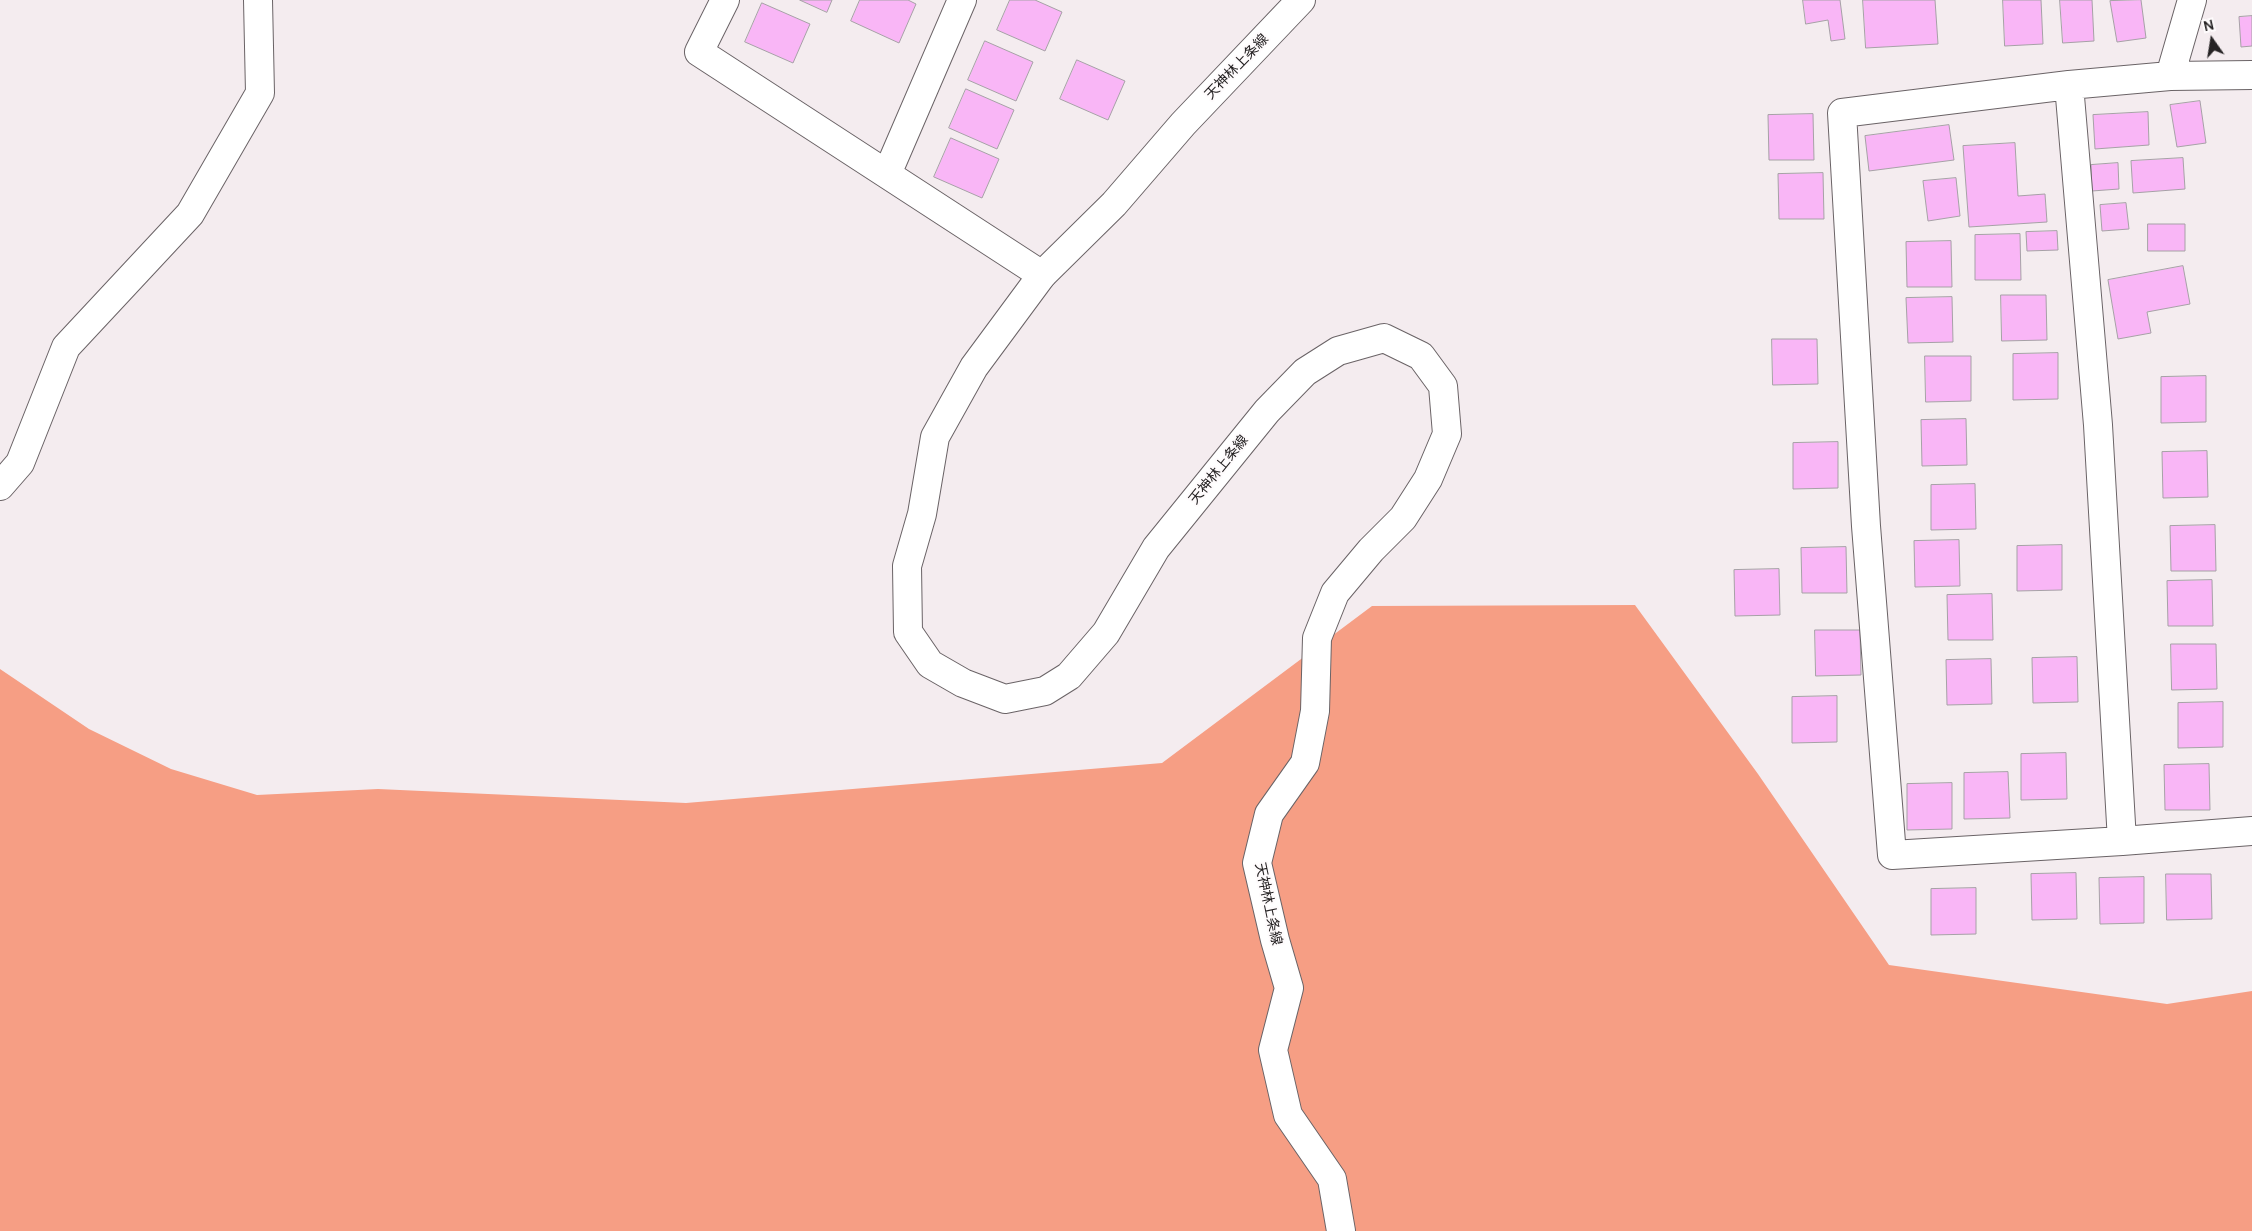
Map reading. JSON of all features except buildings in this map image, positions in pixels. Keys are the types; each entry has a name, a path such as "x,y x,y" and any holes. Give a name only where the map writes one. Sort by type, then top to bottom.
{"street":[{"path":"0,486 20,463 66,347 190,214 260,93 258,0"},
{"path":"725,0 699,52 1042,276"},
{"path":"887,174 962,0"},
{"name":"天神林上条線","path":"1302,0 1183,124 1114,204 1042,276 974,367 936,437 922,514 907,566 908,632 930,664 963,683 1005,699 1045,691 1069,676 1106,634 1156,548 1267,411 1305,372 1338,351 1384,338 1421,356 1443,386 1447,434 1428,479 1403,518 1371,550 1335,592 1317,638 1315,711 1305,763 1269,814 1257,863 1275,940 1289,988 1274,1050 1288,1115 1332,1179 1341,1231"},
{"path":"2170,76 2192,0"},
{"path":"2252,75 2170,76 2069,85 1842,113 1866,526 1892,855 2122,842 2252,831"},
{"path":"2069,85 2098,425 2122,842"}],"shaded area":[{"path":"1635,605 1758,774 1889,965 2167,1004 2252,991 2252,1231 0,1231 0,669 89,729 171,769 257,795 378,789 686,803 1162,763 1372,606"}]}
